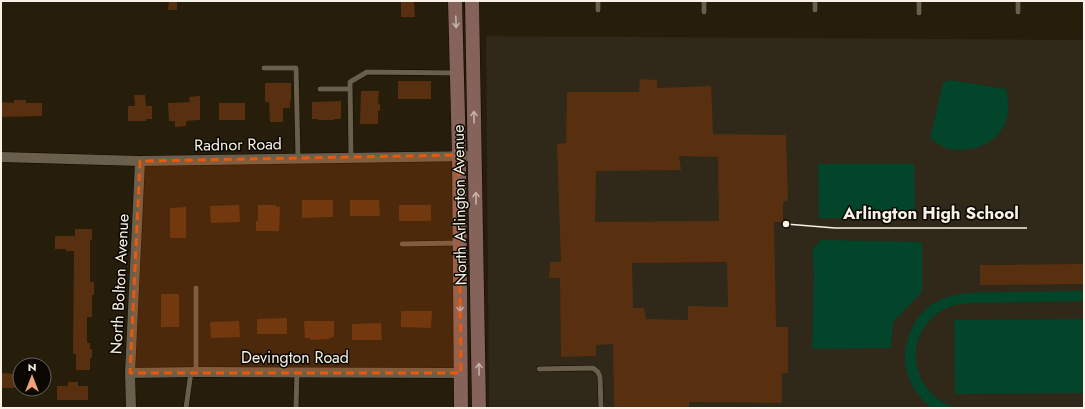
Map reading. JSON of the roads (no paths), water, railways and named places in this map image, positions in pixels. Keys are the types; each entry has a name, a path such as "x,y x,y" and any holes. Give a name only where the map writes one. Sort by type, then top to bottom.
{"main road":[{"name":"North Arlington Avenue","path":"456,1 461,408"},
{"name":"North Arlington Avenue","path":"472,1 479,408"}],"street":[{"name":"Radnor Road","path":"1,157 140,161 459,155 475,156"},
{"name":"North Bolton Avenue","path":"131,408 130,373 140,161"},
{"name":"Devington Road","path":"130,373 461,373"}],"lane":[{"path":"598,1 598,10"},
{"path":"704,1 704,12"},
{"path":"815,1 815,10"},
{"path":"918,1 918,13"},
{"path":"1018,1 1018,12"},
{"path":"264,68 296,68 298,158"},
{"path":"351,157 350,82 367,72 458,73"},
{"path":"320,89 350,89"},
{"path":"402,244 460,244"},
{"path":"186,408 193,372 196,288"},
{"path":"538,369 593,368 598,372 600,377 601,408"},
{"path":"296,408 297,372"}],"place":[{"name":"Arlington High School","path":"786,224"}]}
